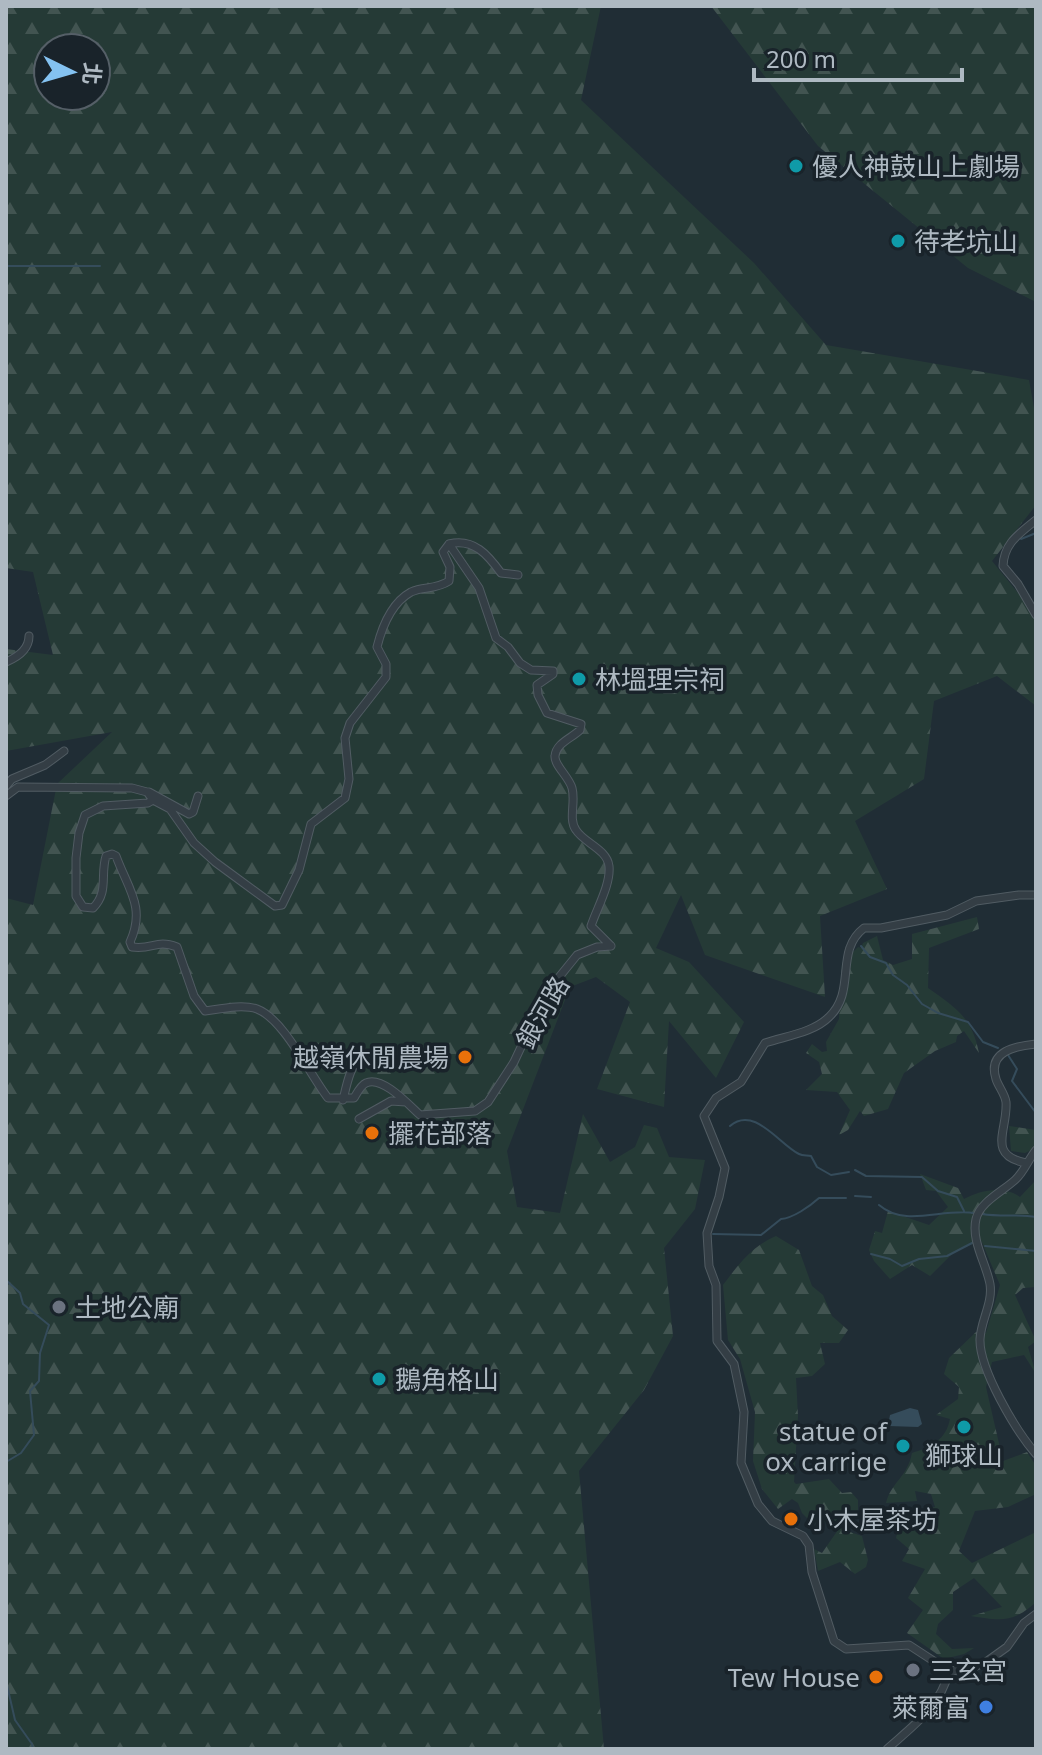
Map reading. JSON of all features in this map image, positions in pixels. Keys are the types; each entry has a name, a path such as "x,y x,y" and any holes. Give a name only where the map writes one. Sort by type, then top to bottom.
{"street":[{"path":"1036,520 1011,541 1004,552 1003,566 1036,615"},
{"path":"147,792 153,800 170,809 194,843 215,862 275,906 282,905 299,870 311,824 345,798 349,779 345,738 350,723 386,677 386,664 377,647 384,622 412,592 438,588 449,581 450,567 443,552 449,544 466,543 486,551 501,573 518,575"},
{"name":"銀河路","path":"343,1100 354,1098 364,1084 371,1081 386,1086 420,1115 475,1111 488,1102 514,1062 547,992 577,955 597,947 611,946 591,926 609,869 607,857 576,831 572,821 573,789 569,777 555,762 559,745 580,730 581,724 547,713 538,695 537,685 553,671 531,670 496,638 479,588 449,544"},
{"path":"6,662 27,648 29,636"},
{"path":"6,786 12,779 45,765 64,751"},
{"path":"6,796 18,787 132,788 147,792 189,814 193,812 198,796"},
{"path":"153,800 103,806 85,815 79,833 76,896 83,907 93,908 100,901 105,885 106,856 116,856 127,887 137,903 136,930 130,942 132,947 143,949 165,942 177,947 194,996 205,1011 257,1009 299,1052 313,1080 328,1098 343,1100 349,1076 363,1053"},
{"path":"1036,895 976,901 947,915 881,928 870,926 856,934 848,945 847,972 839,1005 828,1019 815,1027 765,1043 741,1082 716,1098 705,1110 704,1116 725,1168 707,1233 709,1266 716,1285 717,1341 734,1364 744,1412 741,1463 758,1504 772,1521 803,1536 809,1545 812,1572 834,1641 846,1649 909,1645 949,1671 969,1669 986,1662 1007,1647 1024,1623 1036,1614"},
{"path":"1026,1163 1012,1161 1005,1154 1001,1139 1006,1101 994,1070 996,1060 1005,1049 1036,1044"},
{"path":"359,1119 391,1101 406,1102"},
{"path":"1036,1150 1018,1178 979,1210 975,1220 976,1239 991,1288 981,1333 984,1359 996,1392 1036,1454"},
{"path":"887,1749 931,1709 949,1671"}],"green space":[{"path":"6,6 601,6 581,100 754,263 826,345 1029,380 1036,419 1036,505 992,561 1036,615 1036,706 997,676 934,701 924,779 855,821 887,889 820,916 825,997 705,955 681,895 656,948 689,962 744,1022 716,1078 669,1021 664,1107 597,1089 630,1002 596,977 570,987 507,1151 517,1207 560,1213 583,1114 610,1162 635,1147 644,1125 657,1128 669,1157 705,1160 695,1209 664,1248 673,1336 644,1390 579,1471 604,1749 6,1749 6,898 33,905 57,784 112,732 6,751 6,649 53,655 33,572 6,568"},
{"path":"711,6 1036,6 1036,302 968,268 818,146"},
{"path":"977,917 979,929 929,948 928,988 961,1014 972,1030 979,1053 964,1031 957,1036 956,1042 935,1051 904,1073 888,1109 864,1116 860,1111 848,1130 839,1135 850,1110 837,1092 806,1090 822,1074 819,1062 806,1053 812,1044 822,1052 827,1051 826,1042 839,1019 842,963 863,943 877,936 883,960 893,965 912,959 912,934"},
{"path":"1009,1126 1036,1130 1036,1148 1025,1153 1011,1151"},
{"path":"920,1174 958,1188 964,1199 992,1190 1007,1191 1020,1197 1036,1180 1036,1287 1023,1288 1015,1295 1036,1341 1028,1347 1036,1374 1024,1355 992,1362 986,1387 1003,1461 1027,1452 1036,1466 1036,1494 1008,1507 975,1511 959,1551 972,1563 1036,1532 1036,1602 1020,1614 1006,1619 971,1616 1002,1607 974,1578 953,1592 953,1610 938,1624 936,1634 952,1649 974,1648 944,1659 907,1633 923,1610 908,1598 925,1569 902,1561 909,1549 896,1538 901,1518 935,1507 931,1494 915,1491 917,1501 886,1503 907,1468 912,1453 931,1445 945,1432 950,1419 936,1415 958,1399 959,1387 944,1374 949,1358 976,1332 986,1333 1000,1285 981,1240 953,1253 930,1276 912,1265 890,1279 874,1261 869,1250 875,1231 882,1233 888,1211 929,1225 948,1207 936,1191 926,1190"},
{"path":"776,1236 799,1250 812,1286 823,1295 832,1316 848,1330 839,1343 820,1343 825,1364 812,1376 796,1378 798,1416 794,1482 829,1479 842,1493 851,1492 858,1500 858,1510 847,1531 862,1536 868,1560 866,1567 855,1574 840,1562 818,1571 814,1549 822,1553 840,1527 835,1521 813,1524 792,1499 778,1509 762,1489 753,1461 755,1412 740,1359 728,1340 723,1285 740,1263"}],"water":[{"path":"910,1408 918,1410 922,1424 918,1427 888,1426 890,1415"}],"waterway":[{"path":"6,266 100,266"},
{"path":"1021,539 1036,533"},
{"path":"861,946 870,957 886,963 893,975 907,985 922,1004 938,1013 968,1022 983,1042 998,1048"},
{"path":"1008,1055 1017,1069 1012,1081 1036,1113"},
{"path":"730,1126 739,1121 757,1123 799,1154 811,1156 817,1167 831,1175 849,1172"},
{"path":"855,1170 866,1176 922,1177 938,1191 957,1197 964,1211"},
{"path":"855,1196 871,1197"},
{"path":"713,1234 761,1235 781,1219 801,1212 819,1198 846,1198"},
{"path":"879,1205 889,1212 912,1216 974,1213"},
{"path":"982,1214 1036,1217"},
{"path":"871,1254 902,1266 919,1259 947,1256 972,1243"},
{"path":"985,1246 1036,1251"},
{"path":"6,1280 20,1293 23,1304 49,1325 40,1353 39,1381 30,1391 34,1435 21,1453 6,1462"},
{"path":"6,1681 15,1720 33,1749"}],"place":[{"name":"優人神鼓山上劇場","path":"796,166"},
{"name":"待老坑山","path":"898,241"},
{"name":"林塭理宗祠","path":"579,679"},
{"name":"越嶺休閒農場","path":"465,1057"},
{"name":"擺花部落","path":"372,1133"},
{"name":"土地公廟","path":"59,1307"},
{"name":"鵝角格山","path":"379,1379"},
{"name":"獅球山","path":"964,1427"},
{"name":"statue of ox carrige","path":"903,1446"},
{"name":"小木屋茶坊","path":"791,1519"},
{"name":"三玄宮","path":"913,1670"},
{"name":"Tew House","path":"876,1677"},
{"name":"萊爾富","path":"986,1707"}]}
